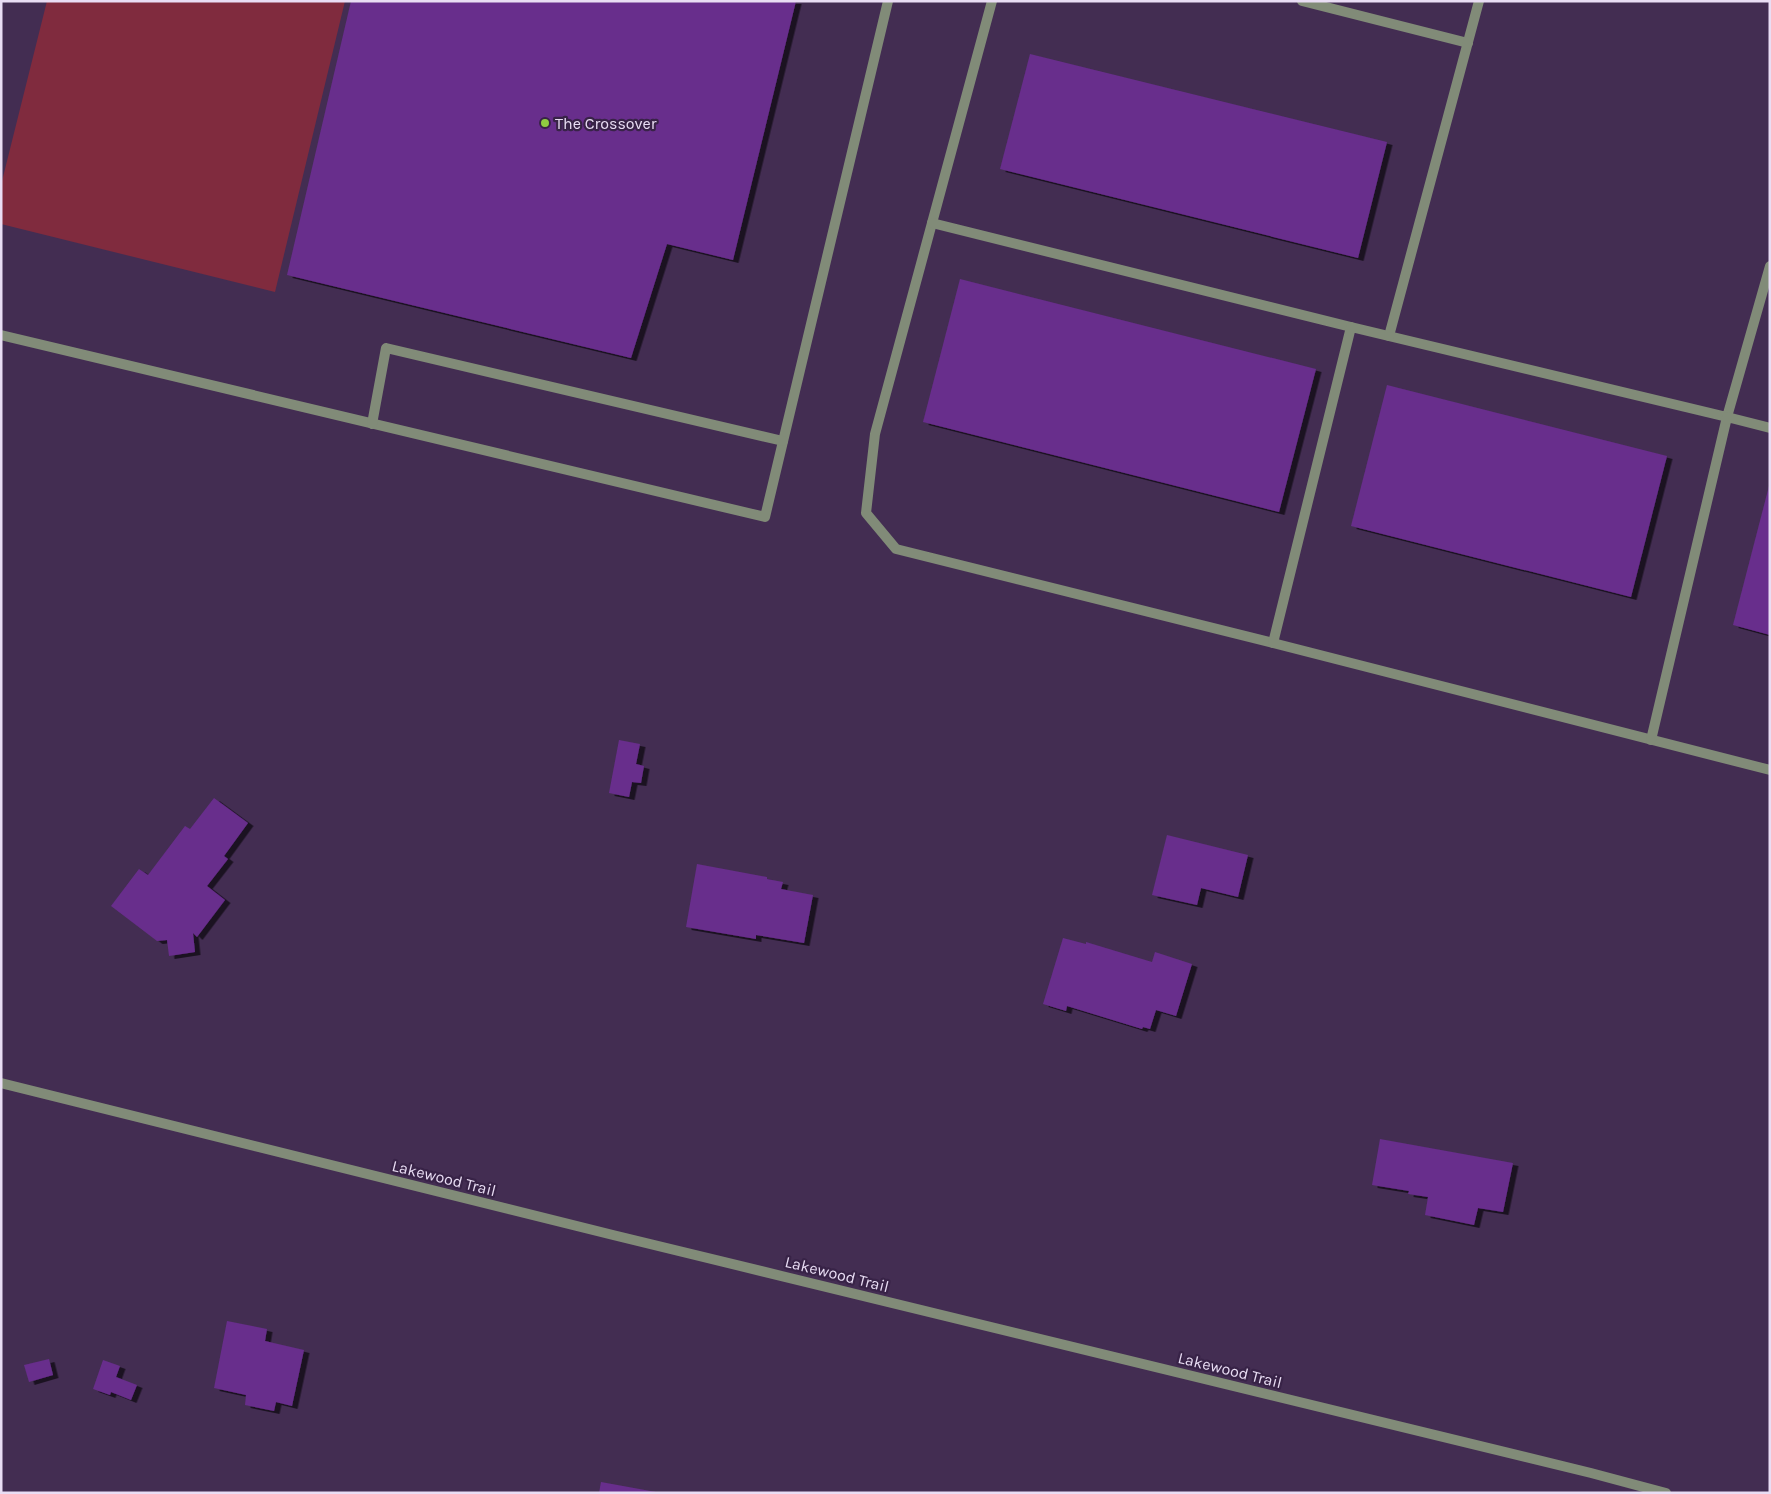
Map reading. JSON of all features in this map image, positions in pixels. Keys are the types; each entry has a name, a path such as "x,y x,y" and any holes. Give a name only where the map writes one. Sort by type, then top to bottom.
{"street":[{"path":"1,335 765,517 888,1"},
{"path":"992,1 875,434 866,512 896,549 1770,770"},
{"path":"1302,1 1468,43"},
{"path":"1389,336 1479,1"},
{"path":"932,223 1770,428"},
{"path":"1652,740 1726,417 1770,266"},
{"path":"1273,643 1351,327"},
{"path":"372,424 386,348 783,441"},
{"name":"Lakewood Trail","path":"1,1083 1666,1493"}],"shaded area":[{"path":"47,1 345,1 275,292 1,224 1,185"}],"building":[{"name":"The Crossover","path":"351,1 796,1 733,260 667,244 631,358 287,275"},
{"path":"1030,54 1387,142 1358,258 1000,169"},
{"path":"960,279 1316,369 1279,512 923,422"},
{"path":"1387,385 1667,456 1631,597 1351,526"},
{"path":"1770,486 1770,635 1733,625"},
{"path":"619,740 640,744 636,764 644,766 641,783 632,782 629,797 609,793"},
{"path":"214,798 248,823 224,856 228,859 207,886 225,900 197,937 193,933 195,952 169,956 167,940 157,941 111,906 139,869 148,875 185,826 190,829"},
{"path":"1167,835 1248,855 1238,897 1201,888 1197,905 1152,895"},
{"path":"697,864 767,877 767,879 783,882 781,889 813,895 804,943 756,935 756,939 686,927"},
{"path":"1063,938 1086,944 1086,942 1152,962 1155,952 1192,964 1176,1016 1156,1010 1150,1029 1143,1027 1142,1029 1067,1006 1066,1011 1043,1004"},
{"path":"1380,1139 1513,1163 1503,1212 1478,1208 1474,1225 1425,1215 1428,1197 1408,1194 1409,1191 1372,1185"},
{"path":"227,1321 267,1329 265,1341 304,1350 292,1406 276,1402 274,1411 245,1405 246,1395 214,1388"},
{"path":"49,1359 53,1375 29,1382 24,1365"},
{"path":"103,1360 120,1366 116,1377 137,1385 131,1400 111,1392 110,1395 93,1389"},
{"path":"601,1482 656,1492 656,1493 599,1493"}],"place":[{"name":"The Crossover","path":"545,123"}]}
